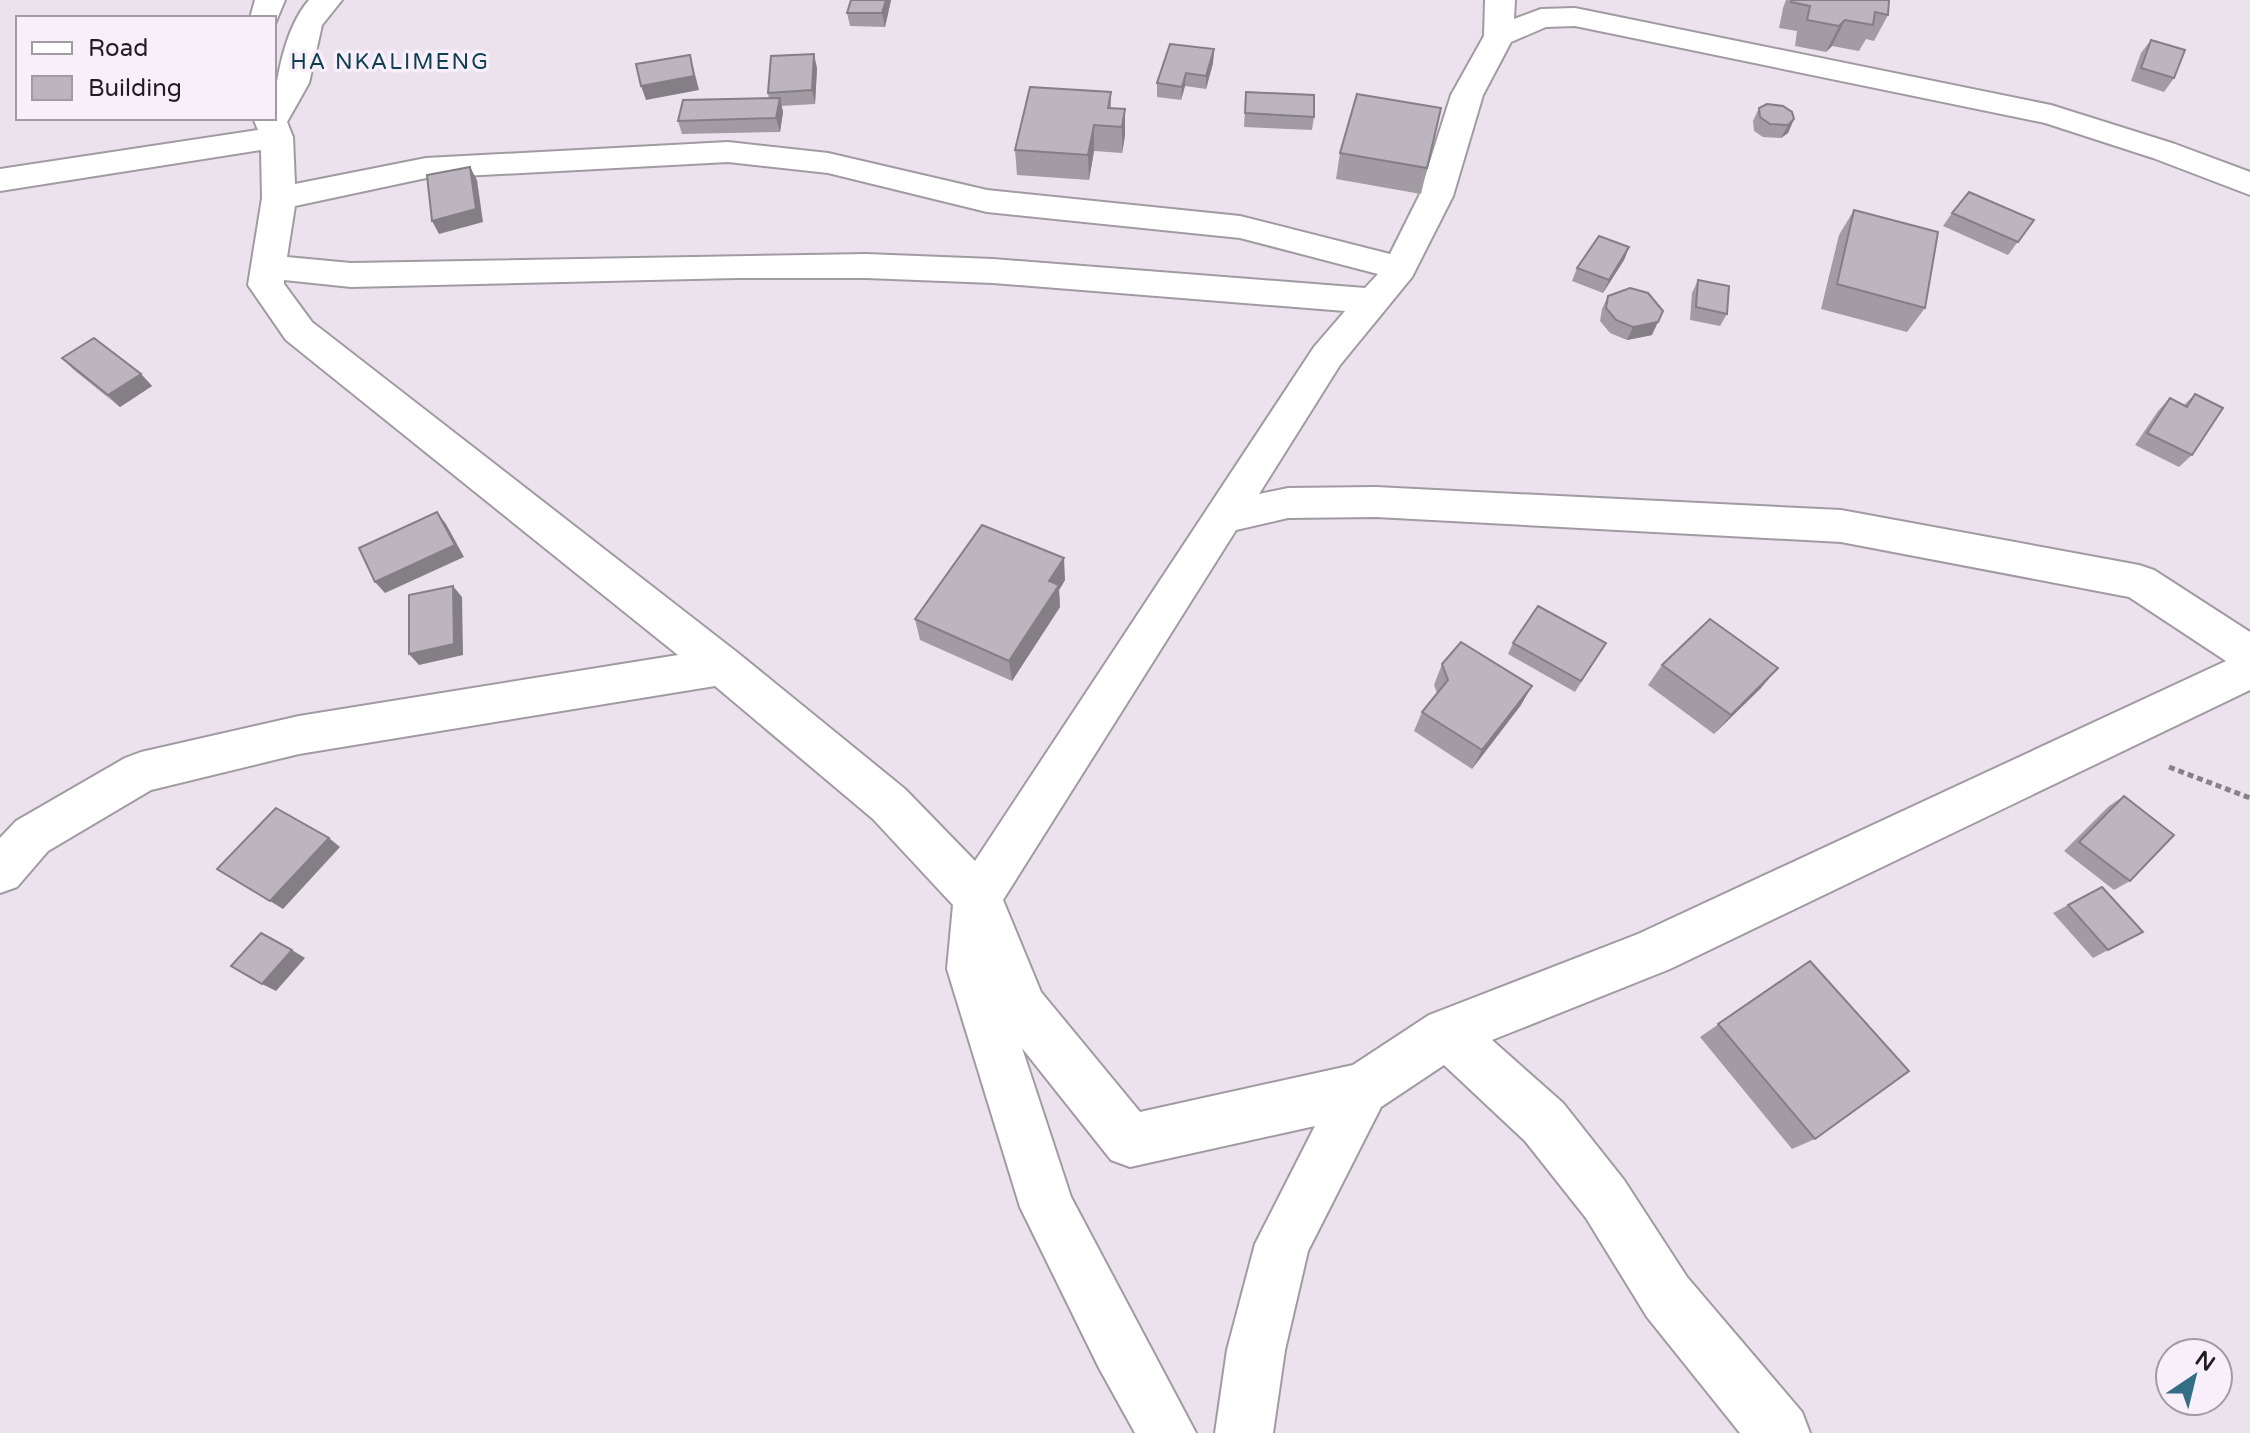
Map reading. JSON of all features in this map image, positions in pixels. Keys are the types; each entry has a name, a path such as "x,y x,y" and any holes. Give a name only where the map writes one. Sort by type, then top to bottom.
{"street":[{"path":"276,117 294,80 302,39 315,8 327,0"},
{"path":"1167,1433 1119,1348 1047,1207 972,969 978,897 1327,356 1399,268 1436,196 1467,95 1500,18 1575,17 2051,115 2164,151 2250,184"},
{"path":"0,180 109,165 273,123 279,198 266,285 299,331 624,585 889,804 978,897 1023,1009 1130,1141 1363,1089 1447,1033 1653,952 2250,670"},
{"path":"279,198 426,168 728,152 828,163 987,201 1240,227 1399,268"},
{"path":"268,267 351,275 868,266 1066,275 1284,296 1374,301"},
{"path":"1222,518 1288,503 1376,502 1841,526 2139,582 2250,654"},
{"path":"0,871 32,836 141,772 299,735 723,666"},
{"path":"1447,1033 1544,1122 1605,1199 1667,1297 1781,1433"},
{"path":"1244,1433 1256,1350 1282,1244 1363,1089"}],"building":[{"path":"851,0 886,0 882,13 847,13"},
{"path":"1792,0 1889,0 1888,15 1875,12 1873,25 1845,20 1839,26 1807,20 1810,6"},
{"path":"2151,40 2185,50 2174,78 2141,68"},
{"path":"1170,44 1214,49 1206,76 1186,73 1182,87 1157,83"},
{"path":"814,54 812,90 768,93 771,56"},
{"path":"690,55 694,76 641,86 636,64"},
{"path":"1030,87 1111,92 1108,108 1125,109 1122,127 1094,125 1088,155 1015,150"},
{"path":"1246,92 1314,95 1314,117 1245,113"},
{"path":"1357,94 1441,108 1427,168 1340,153"},
{"path":"780,98 776,118 678,121 683,100"},
{"path":"1767,104 1783,106 1792,112 1794,119 1788,125 1770,124 1760,117 1759,108"},
{"path":"470,167 476,209 432,221 427,175"},
{"path":"1969,192 2034,220 2018,242 1952,213"},
{"path":"1854,210 1938,232 1925,308 1837,284"},
{"path":"1599,236 1629,247 1609,280 1577,268"},
{"path":"1698,280 1729,286 1727,314 1696,307"},
{"path":"1630,288 1648,293 1663,311 1658,322 1633,327 1616,320 1606,308 1608,296"},
{"path":"94,338 141,374 108,395 62,358"},
{"path":"2195,394 2223,408 2192,455 2147,433 2170,398 2187,407"},
{"path":"437,512 455,545 375,582 359,548"},
{"path":"982,525 1064,558 1049,581 1059,585 1009,661 915,619"},
{"path":"453,586 454,644 409,654 409,595"},
{"path":"1538,606 1606,643 1581,681 1513,643"},
{"path":"1710,619 1778,668 1731,715 1662,665"},
{"path":"1461,642 1532,686 1482,750 1422,712 1448,680 1442,664"},
{"path":"2124,796 2174,835 2130,881 2079,842"},
{"path":"276,808 329,838 270,901 217,869"},
{"path":"2102,887 2143,932 2108,950 2068,905"},
{"path":"261,933 292,950 262,984 231,966"},
{"path":"1810,961 1909,1071 1815,1139 1718,1024"}],"district":[{"name":"HA NKALIMENG","path":"390,62"}]}
